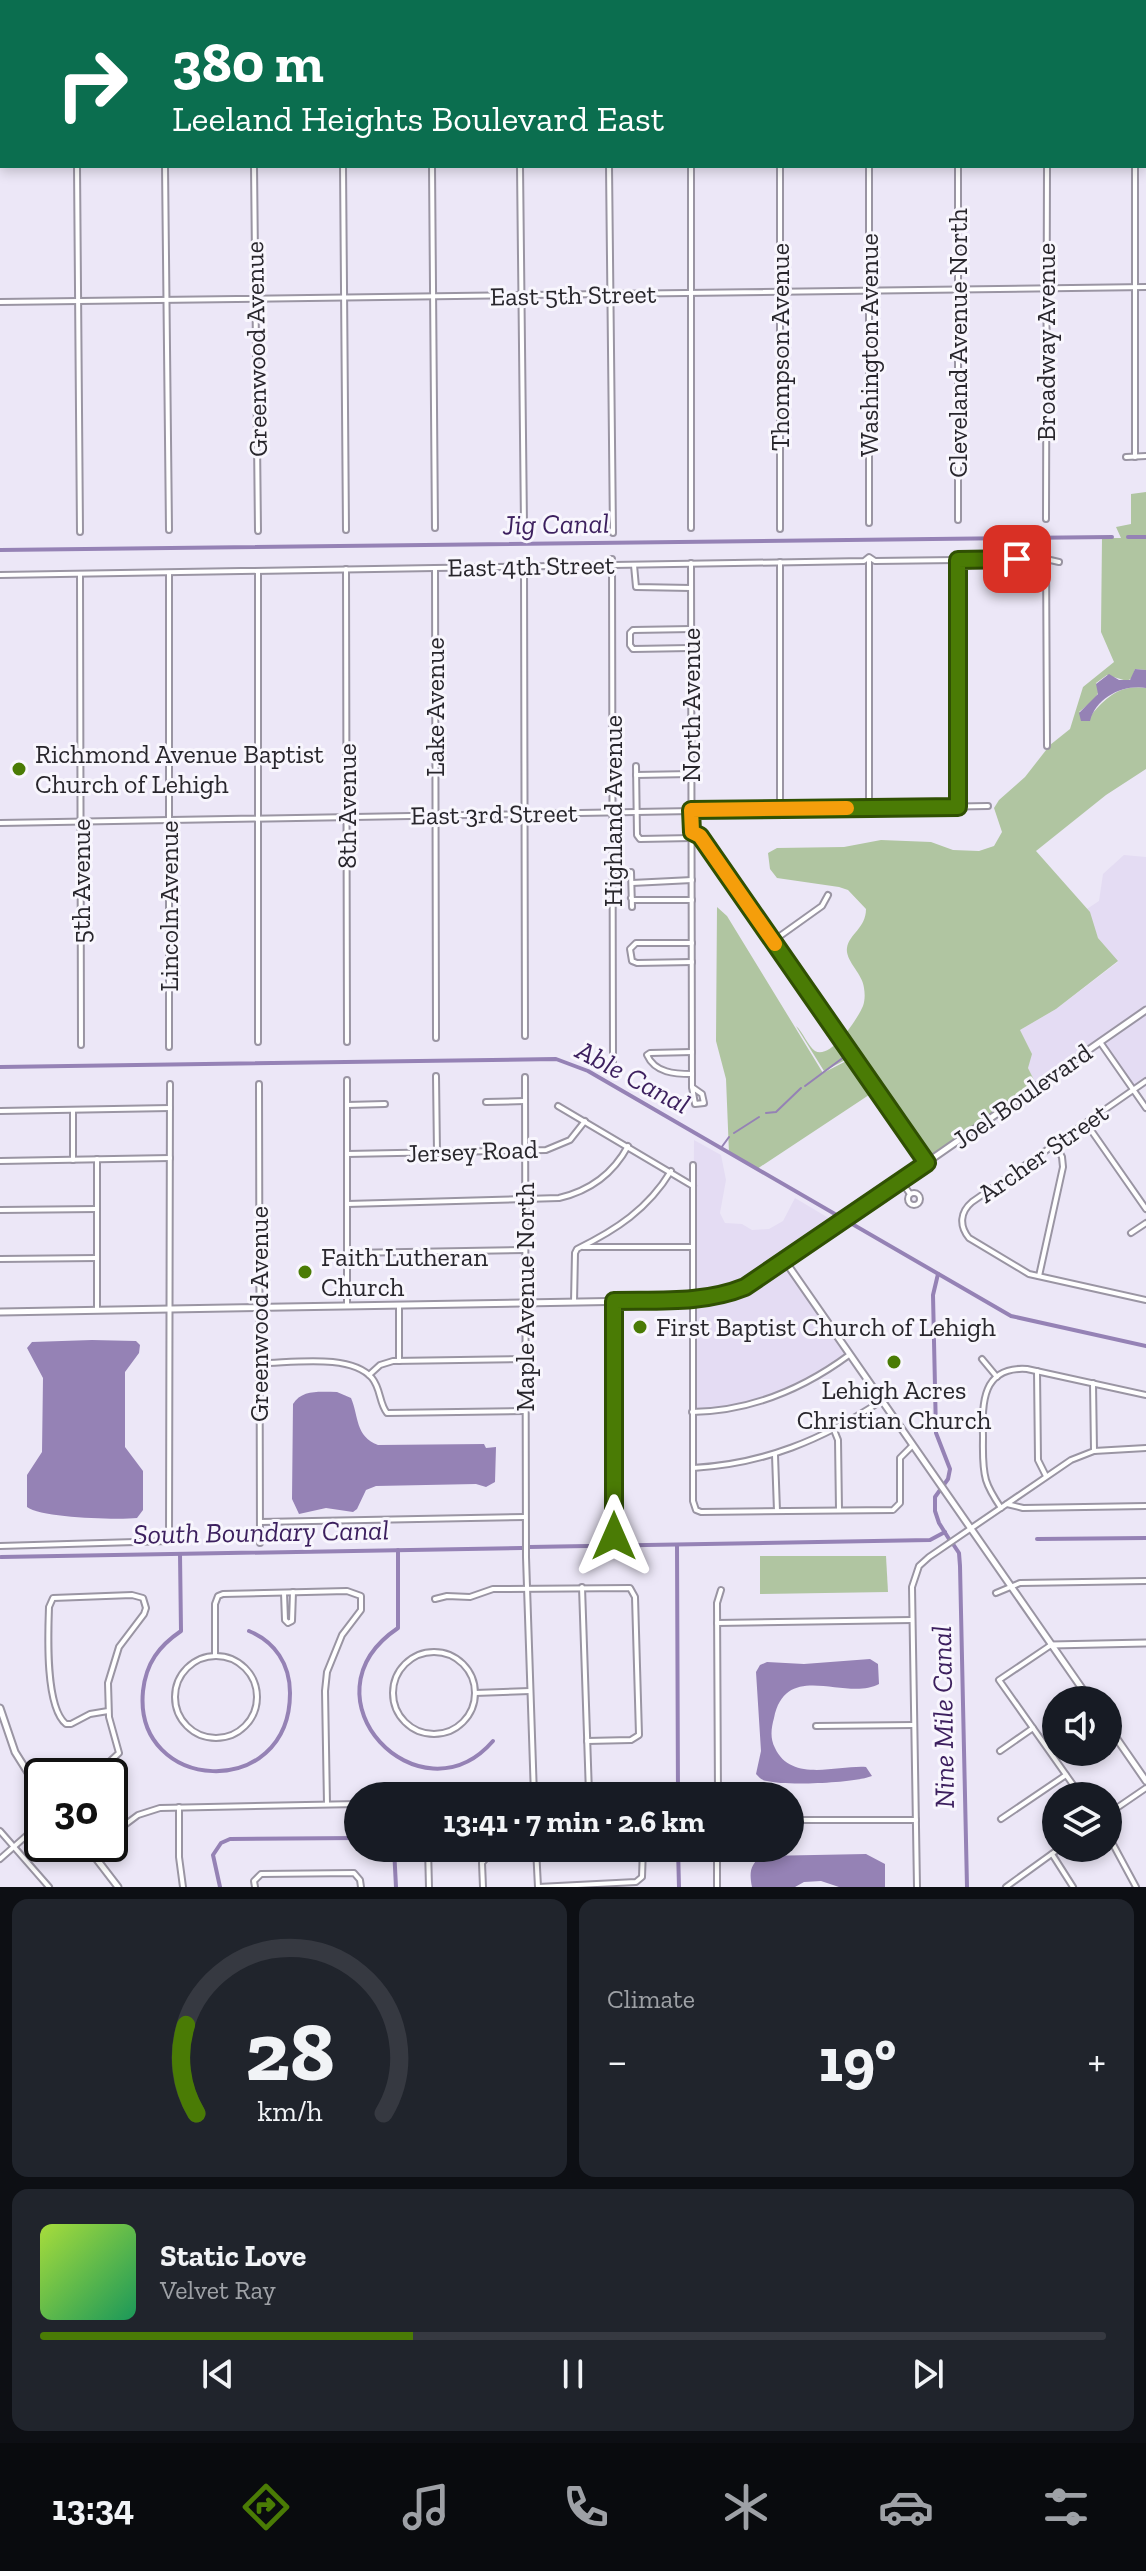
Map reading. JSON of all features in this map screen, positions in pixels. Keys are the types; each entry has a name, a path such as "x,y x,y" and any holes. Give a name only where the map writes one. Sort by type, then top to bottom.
{"main road":[{"name":"Joel Boulevard","path":"0,1312 693,1300 732,1292 756,1280 838,1225 1146,1010"},
{"path":"785,1261 1080,1686"},
{"path":"1051,1645 1146,1643"},
{"path":"0,1708 15,1752 24,1766"},
{"path":"1122,1746 1146,1781"},
{"path":"99,1862 118,1887"}],"street":[{"path":"77,168 80,532"},
{"path":"165,168 169,530"},
{"name":"Greenwood Avenue","path":"254,168 258,531"},
{"path":"343,168 346,530"},
{"path":"432,168 435,528"},
{"path":"520,168 524,526"},
{"path":"609,168 613,533"},
{"path":"691,168 691,528"},
{"name":"Thompson Avenue","path":"780,168 780,529"},
{"name":"Washington Avenue","path":"869,168 869,523"},
{"name":"Cleveland Avenue North","path":"958,168 958,520"},
{"name":"Broadway Avenue","path":"1046,519 1047,168"},
{"path":"1135,168 1135,457"},
{"name":"East 5th Street","path":"0,302 1146,287"},
{"path":"1126,457 1146,456"},
{"path":"1046,552 1047,746"},
{"path":"869,557 869,807"},
{"name":"East 4th Street","path":"0,575 612,562 864,561 869,557 875,561 1046,559 1059,562"},
{"path":"958,560 958,807"},
{"name":"Highland Avenue","path":"612,562 613,1064"},
{"path":"780,562 780,809"},
{"name":"North Avenue","path":"691,563 692,1087"},
{"path":"634,564 636,587 691,588"},
{"path":"524,566 525,1036"},
{"name":"Lake Avenue","path":"435,568 436,1038"},
{"name":"8th Avenue","path":"346,569 347,1042"},
{"path":"258,571 258,1042"},
{"name":"Lincoln Avenue","path":"169,573 169,1047"},
{"name":"5th Avenue","path":"80,574 81,1045"},
{"path":"692,629 633,630 630,633 633,649 692,648"},
{"path":"636,766 637,835 640,839 700,836 927,1163"},
{"path":"636,775 691,774"},
{"name":"East 3rd Street","path":"0,823 988,806"},
{"path":"631,872 632,907"},
{"path":"632,883 692,880"},
{"path":"773,941 822,906 828,895"},
{"path":"631,898 692,900"},
{"path":"632,968 630,949 636,943 692,943"},
{"path":"631,959 637,963 692,962"},
{"path":"1100,1042 1146,1108"},
{"path":"692,1052 647,1055 651,1063 670,1074 692,1074"},
{"path":"436,1076 437,1153"},
{"name":"Maple Avenue North","path":"525,1077 525,1517 533,1782"},
{"path":"347,1080 347,1305"},
{"name":"Archer Street","path":"1146,1081 972,1202 962,1219 965,1234 973,1241 1024,1272 1146,1300"},
{"path":"0,1546 169,1541 170,1084"},
{"name":"Greenwood Avenue","path":"259,1084 260,1543"},
{"path":"486,1102 525,1101"},
{"path":"347,1105 385,1104"},
{"path":"558,1106 693,1186"},
{"path":"0,1111 170,1108"},
{"path":"73,1110 73,1160"},
{"name":"Jersey Road","path":"347,1154 546,1150 562,1145 573,1137 585,1121"},
{"path":"1086,1123 1146,1209"},
{"path":"1039,1276 1063,1167 1055,1144"},
{"path":"347,1204 559,1198 586,1189 611,1169 628,1146"},
{"path":"0,1161 170,1158"},
{"path":"97,1159 97,1310"},
{"path":"693,1165 692,1412 693,1501 696,1510 893,1510 898,1507 900,1458 912,1446"},
{"path":"574,1302 575,1253 632,1217 656,1193 671,1171"},
{"path":"901,1181 910,1194"},
{"path":"0,1210 97,1209"},
{"path":"1131,1233 1146,1223"},
{"path":"581,1247 693,1247"},
{"path":"347,1253 525,1250"},
{"path":"0,1259 97,1258"},
{"path":"614,1301 614,1536"},
{"path":"399,1305 399,1361"},
{"path":"692,1412 737,1408 782,1394 822,1374 849,1355"},
{"path":"369,1375 384,1363 399,1361 525,1359"},
{"path":"982,1359 997,1377"},
{"path":"259,1363 343,1362 358,1367 369,1375 379,1389 383,1409 387,1413 525,1411"},
{"path":"1001,1508 986,1481 983,1464 983,1403 986,1391 997,1377 1012,1369 1037,1371 1146,1395"},
{"path":"1037,1371 1038,1460 1046,1476"},
{"path":"1093,1383 1094,1451"},
{"path":"693,1468 775,1455 834,1430 881,1401"},
{"path":"834,1430 838,1440 839,1510"},
{"path":"917,1887 912,1587 919,1566 1071,1460 1094,1451 1146,1448"},
{"path":"775,1455 777,1511"},
{"path":"1007,1504 1023,1508 1146,1506"},
{"path":"259,1522 525,1517"},
{"path":"996,1593 1010,1585 1025,1583 1146,1581"},
{"path":"582,1587 589,1782"},
{"path":"435,1599 470,1597 493,1589 625,1587 633,1591 639,1735 631,1740 587,1741"},
{"path":"718,1782 717,1603 721,1590"},
{"path":"215,1656 215,1600 223,1594 353,1591 361,1596 361,1610 335,1647 327,1672 327,1804"},
{"path":"284,1593 285,1620 288,1623 292,1621 293,1592"},
{"path":"108,1711 90,1714 71,1724 66,1724 60,1717 50,1667 51,1602 58,1596 132,1595 143,1598 144,1614 126,1635 111,1665 108,1711 119,1753 114,1758"},
{"path":"717,1623 912,1620"},
{"path":"1051,1645 999,1680 1071,1782"},
{"path":"437,1653 452,1656 463,1665 472,1677 475,1693 471,1712 462,1724 450,1731 432,1734 417,1730 402,1718 395,1705 394,1690 398,1675 406,1664 422,1654 437,1653"},
{"path":"215,1656 232,1660 247,1671 257,1698 255,1710 246,1724 235,1733 218,1738 205,1737 187,1726 176,1700 177,1685 186,1670 197,1661 215,1656"},
{"path":"475,1693 530,1691"},
{"path":"816,1726 914,1725"},
{"path":"1000,1751 1033,1728"},
{"path":"1001,1819 1066,1775"},
{"path":"1122,1804 1146,1788"},
{"path":"128,1823 142,1813 179,1807 344,1804"},
{"path":"179,1807 179,1857 183,1887"},
{"path":"804,1820 916,1820"},
{"path":"0,1831 49,1887"},
{"path":"0,1859 24,1838"},
{"path":"1006,1887 1042,1861"},
{"path":"1122,1861 1136,1887"},
{"path":"428,1862 429,1887"},
{"path":"483,1862 483,1887"},
{"path":"537,1862 538,1887 636,1882 642,1877 643,1862"},
{"path":"717,1862 717,1887"},
{"path":"1057,1862 1073,1887"},
{"path":"255,1887 254,1881 261,1874 324,1873 354,1873 361,1887"}],"shaded area":[{"path":"1135,669 1146,670 1146,688 1129,688 1112,694 1098,705 1090,721 1081,721 1079,713 1098,694 1096,684 1109,674 1119,680 1130,680"},
{"path":"1124,855 1146,857 1146,1007 1036,1084 1028,1068 1020,1030 1056,1009 1118,962 1098,938 1087,909 1099,901 1103,874"},
{"path":"1146,1013 1146,1086 1136,1092 1100,1045"},
{"path":"694,1140 721,1155 726,1180 720,1213 725,1223 742,1224 752,1230 769,1229 783,1221 795,1198 837,1223 761,1275 732,1289 693,1297"},
{"path":"784,1265 848,1357 799,1388 776,1398 725,1411 695,1414 693,1302 733,1294"},
{"path":"136,1341 140,1345 139,1353 125,1372 125,1447 143,1471 143,1510 137,1518 63,1516 27,1507 27,1475 42,1452 43,1378 27,1348 32,1342"},
{"path":"337,1392 351,1398 361,1431 378,1445 484,1444 486,1448 496,1447 495,1482 486,1487 476,1484 376,1486 366,1490 353,1512 326,1508 299,1514 292,1499 293,1404 307,1394"},
{"path":"870,1659 878,1664 879,1684 850,1689 804,1686 791,1690 781,1700 774,1718 772,1741 775,1748 782,1759 803,1769 866,1767 872,1776 804,1783 765,1781 756,1774 761,1751 756,1672 760,1665 767,1662 804,1664"},
{"path":"866,1854 885,1864 885,1887 839,1887 821,1881 804,1882 795,1887 752,1887 755,1862 804,1862 804,1855"}],"green space":[{"path":"1146,492 1146,670 1135,669 1132,678 1127,681 1107,675 1096,683 1099,691 1095,699 1079,712 1092,714 1109,697 1122,690 1146,688 1146,769 1106,795 1036,851 1090,912 1098,938 1118,961 1056,1009 1020,1030 1032,1054 1028,1068 1036,1084 928,1160 855,1055 824,1071 796,1026 812,1049 821,1052 836,1044 856,1019 863,1006 864,990 847,948 863,921 866,909 848,890 777,878 770,869 768,853 777,848 844,847 881,840 931,842 953,850 979,851 994,846 1002,832 994,808 999,800 1025,777 1050,745 1070,729 1083,687 1114,662 1101,632 1102,538 1121,538 1116,527 1131,524 1131,494"},
{"path":"717,907 727,916 823,1073 854,1057 875,1091 757,1169 729,1153 726,1079 716,1041"},
{"path":"760,1556 886,1556 888,1592 760,1594"}],"waterway":[{"name":"Jig Canal","path":"0,550 1112,537"},
{"name":"Jig Canal","path":"1128,537 1146,537"},
{"path":"805,1086 848,1054"},
{"name":"Able Canal","path":"0,1067 556,1059 588,1071 1011,1316 1146,1346"},
{"path":"766,1113 776,1112 801,1088"},
{"path":"734,1133 759,1117"},
{"path":"721,1148 729,1137"},
{"path":"938,1274 933,1295 936,1433 950,1469 948,1479 935,1497 935,1511 949,1539"},
{"name":"South Boundary Canal","path":"529,1547 930,1540 945,1532"},
{"name":"South Boundary Canal","path":"1037,1539 1146,1538"},
{"name":"Nine Mile Canal","path":"953,1544 959,1553 960,1566 967,1887"},
{"path":"677,1545 678,1782"},
{"name":"South Boundary Canal","path":"1,1557 522,1548"},
{"path":"398,1550 398,1628 370,1656 360,1687 364,1716 380,1742 404,1760 433,1768 464,1763 493,1741"},
{"path":"180,1554 181,1631 155,1656 143,1691 146,1725 162,1750 185,1765 213,1771 241,1767 266,1753 283,1728 290,1693 284,1664 266,1641 249,1631"},
{"path":"220,1887 213,1855 221,1843 230,1839 344,1838"},
{"path":"395,1862 396,1887"},
{"path":"678,1862 679,1887"}],"slow traffic":[{"path":"775,944 700,836 692,832 691,810 847,808"}],"place":[{"name":"Richmond Avenue Baptist Church of Lehigh","path":"19,769"},
{"name":"Faith Lutheran Church","path":"305,1272"},
{"name":"First Baptist Church of Lehigh","path":"640,1327"},
{"name":"Lehigh Acres Christian Church","path":"894,1362"}],"route":[{"path":"614,1536 614,1301 699,1299 745,1287 927,1163 700,836 692,832 691,810 958,807 958,560 1017,559"}]}
